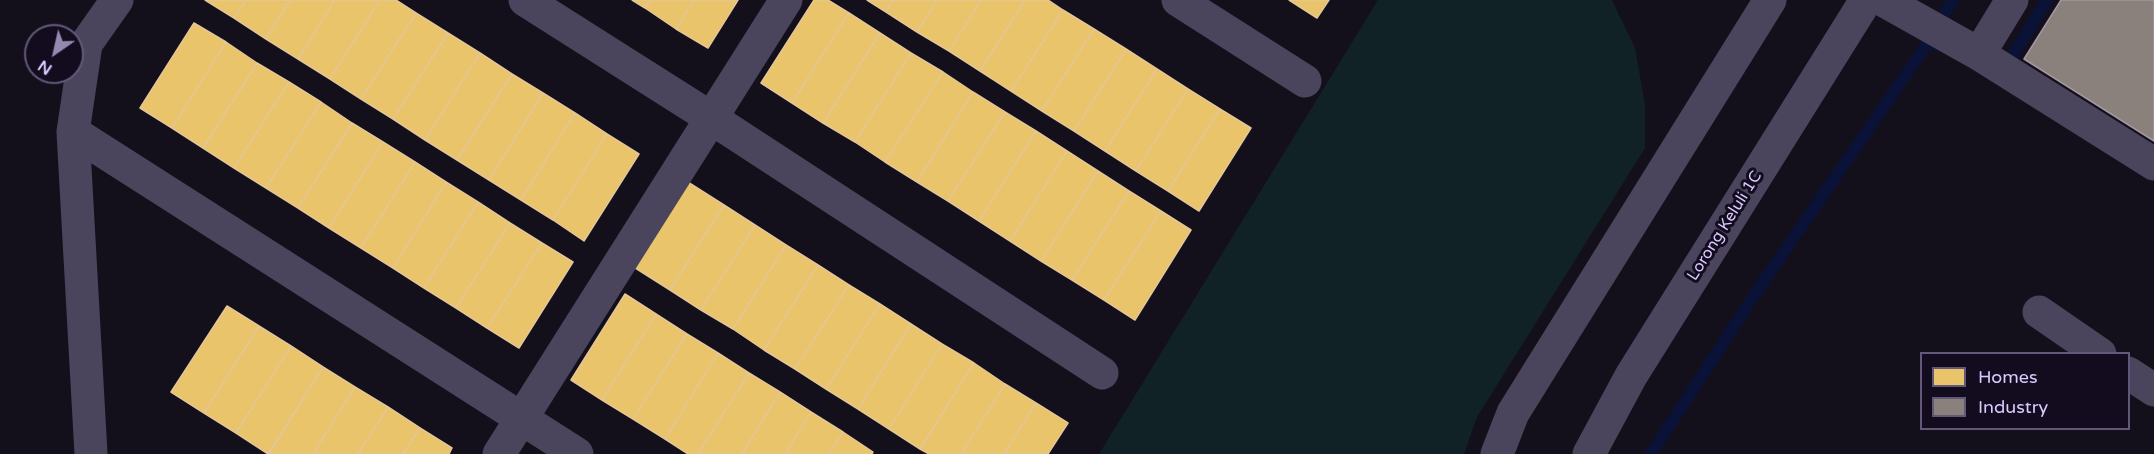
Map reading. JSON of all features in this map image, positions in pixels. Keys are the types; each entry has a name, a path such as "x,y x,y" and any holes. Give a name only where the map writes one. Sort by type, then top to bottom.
{"street":[{"path":"91,454 73,132 86,44 117,0"},
{"path":"525,0 711,118 1102,373"},
{"path":"499,454 786,0"},
{"path":"1178,0 1305,81"},
{"path":"1497,454 1514,413 1770,0"},
{"name":"Lorong Keluli 1C","path":"1589,454 1631,376 1866,0"},
{"path":"1883,0 1979,54 2154,164"},
{"path":"1979,54 2012,0"},
{"path":"73,132 577,454"},
{"path":"2039,312 2097,352"},
{"path":"2130,374 2154,390"}],"shaded area":[{"path":"1378,0 1612,0 1635,48 1645,105 1645,148 1477,417 1464,454 1099,454"}],"building: Homes":[{"path":"205,0 246,0 234,18"},
{"path":"246,0 290,0 266,39 234,18"},
{"path":"290,0 335,0 298,59 266,39"},
{"path":"335,0 380,0 330,79 298,59"},
{"path":"380,0 396,0 416,13 361,99 330,79"},
{"path":"632,0 650,0 645,8"},
{"path":"650,0 694,0 676,29 645,8"},
{"path":"694,0 738,0 708,48 676,29"},
{"path":"814,0 828,0 849,13 792,103 761,83"},
{"path":"867,0 893,0 886,12"},
{"path":"893,0 937,0 917,32 886,12"},
{"path":"937,0 981,0 949,51 917,32"},
{"path":"981,0 1025,0 980,71 949,51"},
{"path":"1025,0 1048,0 1063,10 1011,91 980,71"},
{"path":"1289,0 1329,0 1317,18"},
{"path":"1063,10 1094,29 1042,111 1011,91"},
{"path":"416,13 448,33 393,119 361,99"},
{"path":"849,13 880,33 823,123 792,103"},
{"path":"194,23 226,42 172,128 140,108"},
{"path":"1094,29 1126,49 1074,131 1042,111"},
{"path":"448,33 480,53 425,140 393,119"},
{"path":"880,33 911,53 855,142 823,123"},
{"path":"226,42 257,63 203,148 172,128"},
{"path":"1126,49 1157,69 1105,151 1074,131"},
{"path":"480,53 512,74 457,160 425,140"},
{"path":"911,53 943,72 885,162 855,142"},
{"path":"257,63 289,82 234,168 203,148"},
{"path":"1157,69 1188,89 1136,171 1105,151"},
{"path":"943,72 973,92 917,182 885,162"},
{"path":"512,74 543,93 489,180 457,160"},
{"path":"289,82 321,102 266,188 234,168"},
{"path":"1188,89 1220,109 1168,191 1136,171"},
{"path":"973,92 1005,112 948,201 917,182"},
{"path":"543,93 575,113 521,200 489,180"},
{"path":"321,102 352,123 298,208 266,188"},
{"path":"1220,109 1251,128 1199,211 1168,191"},
{"path":"1005,112 1036,131 979,221 948,201"},
{"path":"575,113 607,134 553,220 521,200"},
{"path":"352,123 383,142 329,228 298,208"},
{"path":"1036,131 1067,151 1010,241 979,221"},
{"path":"607,134 639,154 584,241 553,220"},
{"path":"383,142 415,162 361,248 329,228"},
{"path":"1067,151 1098,171 1041,261 1010,241"},
{"path":"415,162 446,182 393,268 361,248"},
{"path":"1098,171 1129,191 1072,280 1041,261"},
{"path":"683,179 724,205 670,290 629,264"},
{"path":"446,182 478,202 424,288 393,268"},
{"path":"1129,191 1161,211 1104,300 1072,280"},
{"path":"478,202 510,223 456,308 424,288"},
{"path":"724,205 755,225 701,310 670,290"},
{"path":"1161,211 1191,230 1135,320 1104,300"},
{"path":"510,223 542,243 487,328 456,308"},
{"path":"755,225 786,245 733,329 701,310"},
{"path":"542,243 573,262 519,348 487,328"},
{"path":"786,245 818,265 764,350 733,329"},
{"path":"818,265 849,285 795,369 764,350"},
{"path":"849,285 880,304 826,389 795,369"},
{"path":"625,294 656,314 602,400 571,380"},
{"path":"880,304 911,324 858,409 826,389"},
{"path":"227,306 259,326 204,413 171,392"},
{"path":"656,314 687,334 633,419 602,400"},
{"path":"911,324 942,344 889,429 858,409"},
{"path":"259,326 291,346 236,433 204,413"},
{"path":"687,334 718,353 665,439 633,419"},
{"path":"942,344 974,363 920,449 889,429"},
{"path":"291,346 323,367 268,454 236,433"},
{"path":"718,353 749,373 698,454 688,454 665,439"},
{"path":"974,363 1005,384 961,454 929,454 920,449"},
{"path":"323,367 355,387 313,454 269,454"},
{"path":"749,373 780,392 742,454 698,454"},
{"path":"1005,384 1036,403 1004,454 961,454"},
{"path":"355,387 388,407 358,454 313,454"},
{"path":"780,392 811,412 785,454 742,454"},
{"path":"1036,403 1068,423 1048,454 1004,454"},
{"path":"388,407 420,428 403,454 358,454"},
{"path":"811,412 843,432 829,454 785,454"},
{"path":"420,428 452,448 449,454 403,454"},
{"path":"843,432 873,452 872,454 829,454"}],"building: Industry":[{"path":"2061,0 2154,0 2154,141 2024,59"}],"waterway":[{"path":"1946,11 1953,0"},
{"path":"2005,68 2047,0"},
{"path":"1651,454 1755,294 1929,41 1938,46"}]}
